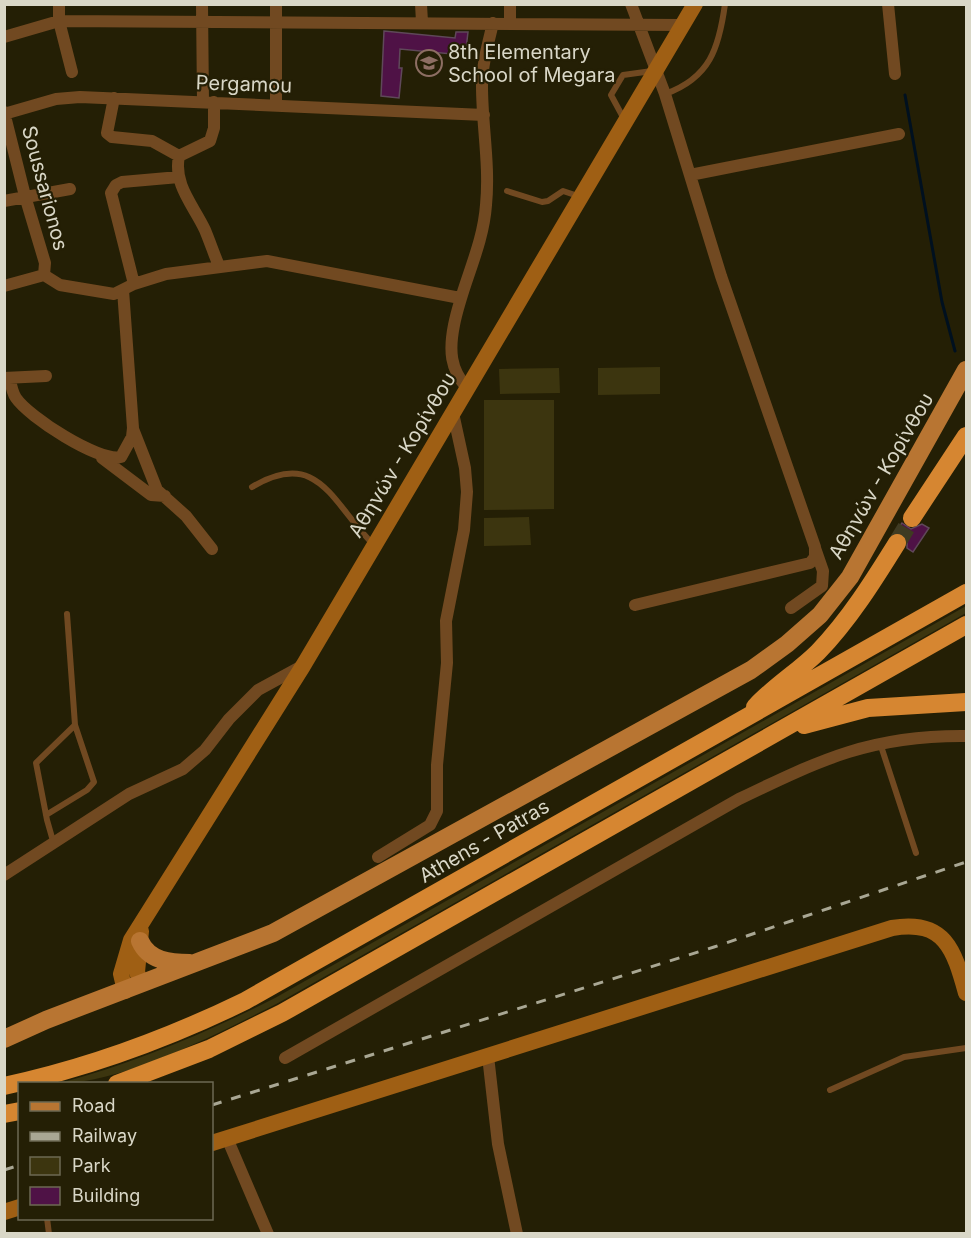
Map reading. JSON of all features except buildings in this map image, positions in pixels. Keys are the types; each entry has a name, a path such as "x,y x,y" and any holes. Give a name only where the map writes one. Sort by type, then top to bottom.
{"highway":[{"path":"912,518 966,436"},
{"path":"744,719 770,690 805,664 829,639 897,543"},
{"name":"Athens - Patras","path":"18,1082 121,1053 229,1009 303,970 966,593"},
{"path":"120,1082 209,1049 282,1013 966,625"},
{"path":"776,732 868,708 966,702"}],"main road":[{"name":"Αθηνών - Κορίνθου","path":"133,988 141,933 303,666 695,4"},
{"name":"Αθηνών - Κορίνθου","path":"4,1039 46,1020 247,945 324,907 736,679 787,644 820,615 850,577 966,370"},
{"path":"219,1140 878,932 904,926 929,930 943,938 957,960 966,993"},
{"path":"141,933 144,949 158,959 198,964"}],"street":[{"path":"59,4 59,21 72,72"},
{"path":"179,156 210,141 214,128 208,102 202,4"},
{"path":"276,4 276,105"},
{"path":"421,4 422,22"},
{"path":"510,4 510,23"},
{"path":"631,4 665,94 721,276 815,547 824,580 817,591 791,608"},
{"path":"888,4 895,74"},
{"path":"4,37 59,21 202,24 422,22 683,26"},
{"path":"467,388 457,377 450,351 460,298 480,242 486,207 489,167 484,115 483,68 493,23"},
{"name":"Pergamou","path":"5,113 56,99 80,97 484,115"},
{"path":"114,98 107,133 111,137 152,141 179,156"},
{"name":"Soussarionos","path":"5,113 9,153 25,196 45,263 44,275"},
{"path":"690,175 898,134"},
{"path":"179,156 179,177 186,198 204,229 219,266"},
{"path":"46,376 7,379 21,402 63,436 97,453 111,458 121,457 132,437 133,428 129,287 111,193 116,185 122,182 179,177"},
{"path":"4,201 70,189"},
{"path":"4,286 44,275 60,285 114,294 166,274 252,261 274,262 460,298"},
{"path":"378,857 430,825 437,811 438,749 448,654 446,621 464,530 467,492 465,468 453,413"},
{"path":"133,428 157,490 186,516 212,549"},
{"path":"97,453 151,495 165,496"},
{"path":"635,605 810,563 815,556 815,547"},
{"path":"4,874 129,794 183,769 205,750 229,719 258,690 303,666"},
{"path":"285,1058 739,799 834,756 879,742 932,736 966,736"},
{"path":"488,1056 498,1144 517,1233"},
{"path":"219,1140 268,1233"}],"lane":[{"path":"665,94 687,84 706,66 716,49 725,4"},
{"path":"625,122 611,95 616,85 622,75 656,70"},
{"path":"507,190 542,202 548,201 563,191 581,197"},
{"path":"252,487 282,473 303,473 318,480 374,545"},
{"path":"46,815 87,790 94,782 75,725 67,614"},
{"path":"53,841 36,763 75,725"},
{"path":"879,742 916,854"},
{"path":"830,1090 904,1057 966,1048"}],"green space":[{"path":"660,367 660,394 598,395 598,368"},
{"path":"559,368 560,393 500,394 499,369"},
{"path":"484,400 554,400 554,509 484,510"},
{"path":"529,517 531,545 484,546 484,518"},
{"path":"966,606 966,613 278,1003 229,1028 141,1066 85,1081 64,1082 170,1046 275,998"}],"waterway":[{"path":"905,95 942,302 955,351"}],"tunnel":[{"path":"897,543 912,518"}],"railway":[{"path":"213,1105 714,947 966,862"},
{"path":"4,1170 18,1166"}],"place":[{"name":"8th Elementary School of Megara","path":"429,63"}]}
